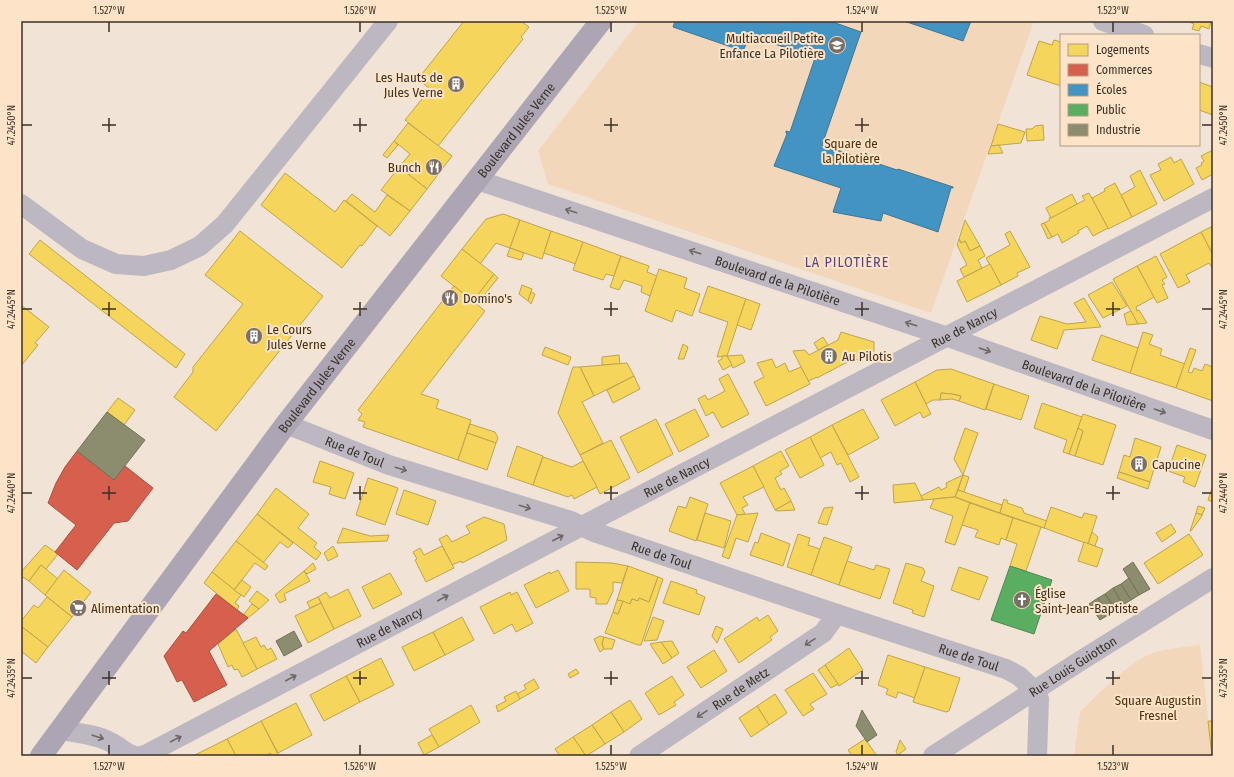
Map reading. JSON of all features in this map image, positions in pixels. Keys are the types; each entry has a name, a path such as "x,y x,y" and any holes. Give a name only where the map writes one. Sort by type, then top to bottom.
{"main road":[{"name":"Boulevard Jules Verne","path":"40,756 286,424 601,21"}],"street":[{"path":"21,204 82,249 116,264 144,266 171,260 194,249 200,246 224,224 388,21"},
{"path":"1102,21 1141,34"},
{"path":"1200,54 1213,58"},
{"name":"Boulevard de la Pilotière","path":"477,180 948,337 1213,430"},
{"name":"Rue de Nancy","path":"60,730 96,736 112,742 134,756 145,755 1213,198"},
{"name":"Rue de Toul","path":"286,424 389,465 583,526 594,532 1006,669 1019,676 1034,690"},
{"name":"Rue Louis Guiotton","path":"933,756 1034,690 1213,578"},
{"name":"Rue de Metz","path":"639,756 823,633 837,614"},
{"path":"1034,690 1039,700 1036,756"}],"green space":[{"name":"Square de la Pilotière","path":"639,21 1034,21 931,313 548,184 538,151"},
{"name":"Square Augustin Fresnel","path":"1200,645 1212,756 1074,756 1080,712 1129,667 1152,653"}],"building: Logements":[{"name":"Les Hauts de Jules Verne","path":"464,21 521,21 529,27 521,37 523,39 438,146 405,120 430,89 418,79"},
{"path":"1187,21 1211,21 1209,29 1201,26 1199,31 1192,29 1194,24"},
{"path":"1054,40 1060,42 1060,86 1027,75 1039,41 1052,45"},
{"path":"1200,82 1213,87 1213,115 1200,110"},
{"path":"408,123 452,156 427,189 399,167 410,154 394,141"},
{"path":"998,124 1025,132 1021,143 991,146"},
{"path":"1043,125 1044,140 1027,141 1026,129 1032,129 1035,126"},
{"path":"394,141 398,145 387,158 383,155"},
{"path":"999,145 1003,153 988,154 991,146"},
{"path":"1213,150 1213,174 1202,180 1196,168 1202,165 1201,163 1204,161 1201,156"},
{"path":"1171,157 1174,163 1181,159 1194,184 1164,201 1150,175 1161,170 1158,164"},
{"path":"399,167 427,189 410,211 381,190"},
{"path":"1140,170 1157,204 1132,217 1121,195 1135,187 1130,176"},
{"path":"285,173 335,212 344,200 377,226 362,246 360,245 342,268 261,205"},
{"path":"1115,183 1132,217 1108,229 1092,198 1105,191 1104,189"},
{"path":"1089,193 1108,228 1093,236 1087,226 1078,231 1079,233 1062,243 1058,234 1052,237 1044,223 1050,220 1049,218 1085,200 1082,196"},
{"path":"352,194 375,212 387,195 410,211 390,236 346,201"},
{"path":"1072,194 1077,204 1051,218 1046,208"},
{"path":"503,214 520,220 510,248 496,243 480,264 462,249 486,219"},
{"path":"520,220 551,231 542,259 510,248"},
{"path":"965,220 980,246 970,251 965,241 961,243 959,239"},
{"path":"1044,223 1052,237 1048,239 1041,224"},
{"path":"1213,226 1213,255 1201,232"},
{"name":"Le Cours Jules Verne","path":"240,231 323,296 216,431 174,397 193,372 193,367 243,304 205,275"},
{"path":"551,231 583,242 576,264 544,253"},
{"path":"1010,231 1030,267 1017,273 1018,276 1001,285 986,258 1010,245 1005,234"},
{"path":"1201,232 1213,255 1213,269 1209,263 1186,275 1190,282 1178,288 1160,254"},
{"path":"959,239 961,243 965,241 970,251 980,246 985,256 978,260 982,268 964,277 960,269 967,265 957,245"},
{"path":"40,240 185,354 176,368 29,254"},
{"path":"583,242 621,256 614,276 606,274 603,280 573,270"},
{"path":"510,248 524,253 521,260 507,256"},
{"path":"462,249 494,274 473,301 441,276"},
{"path":"621,256 649,266 647,272 657,276 650,296 641,292 642,286 624,280 619,290 610,287"},
{"path":"1156,256 1167,277 1162,280 1165,284 1162,285 1168,298 1157,303 1137,266"},
{"path":"990,264 1001,285 967,302 957,281"},
{"path":"1137,266 1154,297 1136,307 1137,311 1139,310 1147,323 1138,324 1113,279"},
{"path":"659,269 687,278 684,288 700,294 692,316 676,310 672,322 645,311"},
{"path":"494,274 498,278 477,304 473,301"},
{"path":"1112,282 1127,306 1103,318 1088,295"},
{"path":"522,285 532,289 528,301 519,294"},
{"path":"454,286 485,311 421,394 439,400 436,408 471,420 458,460 363,427 365,422 358,420 362,414 358,410"},
{"path":"708,286 746,299 727,356 717,357 728,322 699,312"},
{"path":"531,292 535,294 531,304 528,301"},
{"path":"1084,298 1101,327 1064,330 1057,349 1031,340 1040,316 1067,324 1086,322 1074,303"},
{"path":"746,299 760,304 751,330 737,325"},
{"path":"21,305 49,327 35,343 38,345 21,366"},
{"path":"1131,311 1138,324 1127,325 1124,314"},
{"name":"Au Pilotis","path":"841,332 874,342 874,351 857,360 855,358 817,378 808,381 793,351 805,350 809,355 838,340"},
{"path":"1143,332 1153,335 1149,344 1162,349 1160,355 1185,364 1176,388 1130,373"},
{"path":"1101,335 1138,348 1130,373 1092,360"},
{"path":"823,337 828,345 818,350 814,343"},
{"path":"683,344 688,347 684,359 678,359"},
{"path":"545,347 571,357 568,365 542,355"},
{"path":"1190,348 1196,350 1188,372 1192,373 1194,368 1202,371 1205,364 1213,367 1213,401 1176,388"},
{"path":"619,355 620,364 602,365 602,357"},
{"path":"742,355 745,362 733,368 727,356"},
{"path":"722,356 727,356 732,365 723,370 718,361 722,359"},
{"path":"772,359 776,368 785,363 789,372 801,367 810,384 766,406 754,382 764,377 757,363"},
{"path":"627,363 634,376 594,396 580,367"},
{"path":"573,367 580,367 594,396 582,402 603,443 580,455 558,413"},
{"path":"951,369 994,384 985,410 959,401 961,396 952,394 941,393 940,400 933,400 926,404 915,382 937,370"},
{"path":"728,374 749,414 722,428 713,412 706,416 698,399 705,395 708,400 725,391 719,379"},
{"path":"634,376 640,389 613,403 607,390"},
{"path":"915,382 931,414 923,418 920,412 895,426 881,400"},
{"path":"994,384 1029,396 1021,420 986,409"},
{"path":"941,393 961,396 959,401 952,399 940,400"},
{"path":"118,398 135,410 124,425 107,412"},
{"path":"1042,403 1082,417 1069,454 1063,452 1067,440 1034,428"},
{"path":"695,409 709,436 679,452 665,424"},
{"path":"863,409 879,438 848,455 832,425"},
{"path":"1083,414 1116,425 1103,465 1075,456 1083,431 1078,428"},
{"path":"656,419 673,454 638,473 620,437"},
{"path":"470,424 495,432 498,438 496,443 467,433"},
{"path":"832,425 859,477 850,482 841,463 837,465 831,452 820,458 810,437"},
{"path":"965,428 978,433 963,475 954,459"},
{"path":"1078,428 1083,431 1075,456 1069,454"},
{"path":"467,433 496,443 487,470 458,460"},
{"path":"810,437 824,465 800,478 785,450"},
{"name":"Capucine","path":"1135,438 1161,447 1150,482 1119,472 1124,455 1130,457"},
{"path":"611,440 630,478 600,494 580,455"},
{"path":"1177,445 1206,455 1195,487 1183,482 1185,477 1168,471"},
{"path":"517,446 543,456 533,485 507,476"},
{"path":"781,451 789,466 780,471 782,474 775,478 781,490 784,488 791,501 775,510 753,466"},
{"path":"543,457 572,467 583,461 597,487 574,499 572,495 568,497 533,485"},
{"path":"320,461 354,473 345,499 329,494 331,487 313,482"},
{"path":"753,466 764,487 743,497 748,505 742,508 745,514 737,515 720,483"},
{"path":"1119,472 1150,482 1148,489 1117,478"},
{"path":"963,475 969,477 964,492 958,490"},
{"path":"963,475 955,497 923,500 921,496 939,487 941,490 947,487 946,483"},
{"path":"368,478 398,488 385,525 356,515"},
{"path":"915,483 923,500 894,503 893,485"},
{"path":"1213,485 1213,502 1208,500"},
{"path":"276,488 309,514 298,528 317,543 314,547 321,553 316,560 257,514"},
{"path":"404,490 436,501 428,525 396,514"},
{"path":"958,490 1002,505 1000,513 955,497"},
{"path":"690,497 708,504 696,541 669,531 678,506 686,508"},
{"path":"955,497 970,503 955,545 945,542 953,516 930,508 934,499"},
{"path":"1004,499 1008,501 1007,503 1022,508 1024,513 1047,521 1044,528 1000,513"},
{"path":"791,501 795,510 775,510"},
{"path":"970,503 1013,518 1006,540 1001,538 999,545 975,537 978,530 962,525"},
{"path":"1198,506 1205,508 1202,515 1196,513"},
{"path":"833,507 827,525 818,523 824,508"},
{"path":"1051,507 1082,518 1084,513 1097,516 1088,544 1044,528"},
{"path":"705,513 731,521 724,548 697,540"},
{"path":"758,513 748,542 736,538 729,559 722,556 737,515"},
{"path":"1196,513 1202,516 1190,531"},
{"path":"257,514 293,543 288,548 280,542 263,563 236,541"},
{"path":"484,517 504,524 507,540 462,563 461,561 452,565 439,539 447,535 452,542 470,533 466,526"},
{"path":"1013,518 1041,527 1026,571 1010,566 1017,544 1006,540"},
{"path":"1171,524 1176,532 1162,542 1156,533"},
{"path":"343,528 370,536 389,535 387,541 337,543"},
{"path":"1092,532 1098,537 1095,546 1088,544"},
{"path":"761,533 790,544 783,566 750,555 755,542 758,543"},
{"path":"798,534 810,538 808,545 820,549 811,575 787,567"},
{"path":"1189,534 1203,555 1158,584 1144,563"},
{"path":"824,537 852,547 839,585 811,575"},
{"path":"236,541 268,566 265,570 255,563 234,590 212,572"},
{"path":"1084,542 1103,549 1097,567 1078,561"},
{"path":"45,545 58,554 46,569 41,565 29,581 21,576 21,572"},
{"path":"333,546 338,556 328,561 324,553"},
{"path":"442,546 454,568 426,582 415,560 417,559 413,552 420,548 424,555"},
{"path":"847,561 874,570 876,565 890,569 880,599 839,585"},
{"path":"576,562 612,563 628,566 622,583 613,582 613,591 607,604 596,604 596,598 590,597 590,589 576,589"},
{"path":"313,563 316,569 307,574 304,571"},
{"path":"906,563 923,568 925,572 921,581 934,586 924,617 912,613 913,610 893,603"},
{"path":"41,565 58,579 45,595 29,581"},
{"path":"628,566 658,577 649,602 639,598 638,601 632,599 630,604 617,600"},
{"path":"959,567 988,577 979,600 951,590"},
{"path":"64,570 91,592 72,617 45,595"},
{"path":"558,570 569,591 536,608 524,585 550,572 550,574"},
{"path":"304,571 310,581 284,594 286,600 280,603 275,595"},
{"path":"212,572 241,595 235,603 239,606 237,610 204,583"},
{"path":"390,573 402,594 373,609 362,587"},
{"path":"658,577 663,579 641,645 605,633 613,612 618,614 623,601 630,604 632,599 638,601 639,598 649,602"},
{"path":"242,580 251,587 244,597 234,590"},
{"path":"671,581 697,590 696,593 705,597 699,615 663,603"},
{"path":"348,589 361,616 334,629 318,597 326,592 330,598"},
{"path":"257,591 269,600 259,609 249,601"},
{"path":"510,592 511,595 517,592 533,623 516,632 512,624 494,634 480,607"},
{"path":"47,597 72,617 48,647 21,626 21,621 34,605 38,608"},
{"path":"318,597 321,603 310,608 307,602"},
{"path":"617,600 623,601 618,614 613,612"},
{"path":"321,603 334,629 308,643 295,616"},
{"path":"252,604 259,609 248,618 244,614"},
{"path":"768,615 778,631 770,637 772,640 739,663 724,639 757,617 759,621"},
{"path":"462,617 474,640 445,655 433,632"},
{"path":"653,617 664,621 657,640 644,641"},
{"path":"21,626 48,647 36,663 21,651"},
{"path":"716,626 723,629 717,643 712,636"},
{"path":"236,629 257,669 242,677 238,669 234,670 232,665 228,667 218,644"},
{"path":"433,632 445,655 414,671 402,647"},
{"path":"600,636 604,637 602,644 604,649 600,652 594,639"},
{"path":"256,637 261,647 264,645 267,650 271,648 277,659 257,669 243,643"},
{"path":"604,637 615,640 612,649 604,649 602,644"},
{"path":"672,641 679,653 672,658 661,642"},
{"path":"661,642 672,658 663,664 650,644"},
{"path":"849,648 863,670 839,686 825,665"},
{"path":"714,650 727,671 701,688 687,667"},
{"path":"888,655 925,667 915,698 898,692 896,698 886,694 888,689 878,685"},
{"path":"381,658 394,685 360,702 346,676"},
{"path":"825,665 838,684 831,688 818,670"},
{"path":"925,667 960,678 949,711 946,712 913,702"},
{"path":"576,669 579,673 570,678 568,674"},
{"path":"813,673 827,694 810,704 814,709 803,716 785,690"},
{"path":"346,676 360,702 324,721 310,695"},
{"path":"672,676 684,695 674,702 676,705 659,715 645,693"},
{"path":"534,679 539,688 520,699 517,694 526,689 524,685"},
{"path":"516,691 520,699 498,712 496,706 506,701 504,697"},
{"path":"775,694 787,713 769,725 757,706"},
{"path":"630,700 642,719 624,732 611,712"},
{"path":"296,703 312,735 278,753 261,721"},
{"path":"471,705 480,722 439,747 429,729"},
{"path":"757,706 769,725 751,737 739,718"},
{"path":"611,712 624,732 605,744 592,725"},
{"path":"261,721 279,756 272,756 270,753 265,756 236,756 227,739"},
{"path":"1208,721 1213,721 1213,756 1212,756"},
{"path":"592,725 605,744 586,756 573,737"},
{"path":"432,735 439,747 424,755 418,743"},
{"path":"573,737 586,756 560,756 555,749"},
{"path":"227,739 236,756 193,756"},
{"path":"865,739 877,756 852,756 848,750"},
{"path":"900,740 906,749 898,755 896,752"}],"building: Commerces":[{"path":"77,451 114,480 125,466 153,488 128,521 114,523 77,570 55,552 76,525 48,503 56,483 65,467"},
{"path":"216,594 248,618 209,651 227,685 194,702 182,680 177,682 164,656 183,631 186,633"}],"building: Écoles":[{"path":"675,21 830,21 861,32 822,145 953,187 951,188 938,232 883,213 881,221 833,212 841,188 774,166 787,134 786,131 790,132 815,58 752,36 749,43 747,42 743,51 673,27"},
{"path":"904,21 971,21 963,41"}],"building: Public":[{"name":"Église Saint-Jean-Baptiste","path":"1010,566 1052,580 1034,634 991,620"}],"building: Industrie":[{"path":"107,412 145,440 114,480 77,451"},
{"path":"1133,562 1150,589 1139,595 1123,569"},
{"path":"1129,578 1139,595 1131,600 1121,584"},
{"path":"1121,584 1131,600 1123,605 1113,588"},
{"path":"1113,588 1123,605 1116,610 1105,594"},
{"path":"1105,594 1116,610 1108,615 1098,598"},
{"path":"1098,598 1108,615 1100,620 1089,604"},
{"path":"294,631 302,646 284,656 276,641"},
{"path":"862,710 877,735 867,742 856,726"}],"place":[{"name":"Multiaccueil Petite Enfance La Pilotière","path":"837,45"},
{"name":"Les Hauts de Jules Verne","path":"456,84"},
{"name":"Bunch","path":"434,167"},
{"name":"Domino's","path":"450,298"},
{"name":"Le Cours Jules Verne","path":"254,336"},
{"name":"Au Pilotis","path":"829,356"},
{"name":"Capucine","path":"1139,464"},
{"name":"Église Saint-Jean-Baptiste","path":"1022,600"},
{"name":"Alimentation","path":"78,608"}],"district":[{"name":"LA PILOTIÈRE","path":"847,262"}]}
